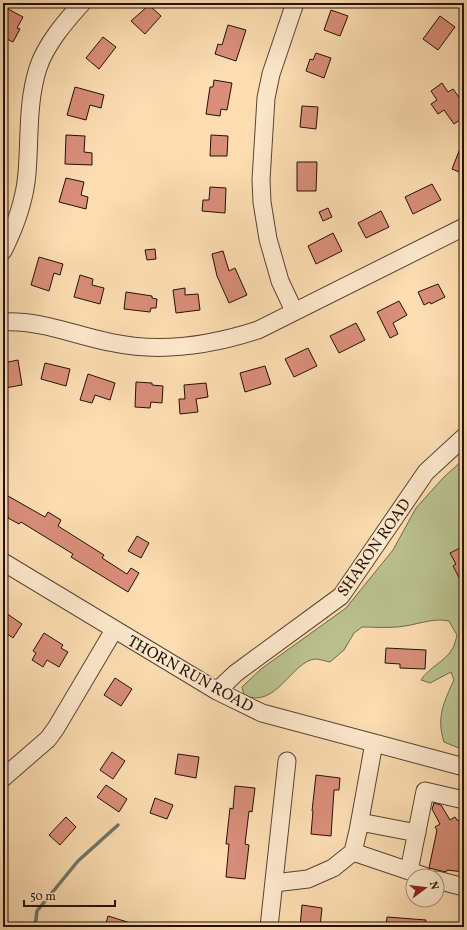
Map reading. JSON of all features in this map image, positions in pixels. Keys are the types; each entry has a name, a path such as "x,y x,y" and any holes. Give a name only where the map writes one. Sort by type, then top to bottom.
{"street":[{"path":"3,251 13,230 24,191 31,95 38,68 44,54 61,28 82,3"},
{"path":"294,311 280,281 268,239 262,202 262,180 266,98 273,68 295,3"},
{"path":"3,322 36,324 99,340 131,346 178,347 228,340 258,330 464,227"},
{"name":"SHARON ROAD","path":"217,692 241,670 341,596 426,472 464,437"},
{"name":"THORN RUN ROAD","path":"3,562 217,692 262,713 464,767"},
{"path":"3,778 48,738 56,728 114,630"},
{"path":"274,883 308,879 333,868 352,852 360,822 374,743"},
{"path":"269,927 287,761"},
{"path":"416,868 416,833 425,791 464,800"},
{"path":"360,822 416,833"},
{"path":"352,852 405,870"},
{"path":"445,882 464,887"}],"green space":[{"path":"464,459 464,750 444,742 442,733 442,710 454,680 451,672 430,683 421,680 428,671 450,653 453,648 457,635 449,621 437,620 397,627 362,627 354,633 344,650 330,662 315,659 307,662 274,691 265,696 255,698 244,695 242,687 261,669 346,608 393,550 416,508 444,477"}],"building":[{"path":"149,5 161,16 145,34 131,21"},
{"path":"8,9 23,17 17,28 20,29 13,42 3,37 3,18"},
{"path":"331,10 348,16 340,36 324,30"},
{"path":"440,16 455,27 438,50 423,39"},
{"path":"228,25 246,30 236,61 215,54 218,44 222,45"},
{"path":"103,37 116,47 99,69 86,58"},
{"path":"316,53 331,58 324,78 306,71 310,59 313,60"},
{"path":"214,80 232,83 227,110 221,109 220,116 206,114 210,87 213,87"},
{"path":"442,83 448,92 453,89 464,104 464,117 454,124 444,110 438,114 431,104 437,100 431,91"},
{"path":"75,87 104,95 101,108 90,105 86,120 67,115"},
{"path":"302,106 318,107 316,129 300,127"},
{"path":"66,135 85,136 84,152 92,153 92,165 65,164"},
{"path":"211,135 228,136 227,156 210,156"},
{"path":"464,141 464,174 452,169"},
{"path":"297,162 317,162 316,191 297,191"},
{"path":"66,178 84,182 81,195 88,197 86,209 59,202"},
{"path":"432,184 441,200 413,214 405,197"},
{"path":"210,187 226,188 225,213 202,211 203,200 209,200"},
{"path":"328,208 332,217 323,221 319,212"},
{"path":"381,211 389,227 366,238 358,223"},
{"path":"333,233 342,251 316,264 308,246"},
{"path":"155,249 156,259 147,260 145,250"},
{"path":"223,251 229,271 235,268 247,295 229,303 217,276 212,254"},
{"path":"39,257 63,264 60,275 54,273 49,291 31,285"},
{"path":"80,275 93,279 92,285 104,288 100,304 74,297"},
{"path":"438,284 445,297 431,304 430,302 424,305 418,292"},
{"path":"185,288 185,295 198,294 200,310 176,313 173,290"},
{"path":"126,292 152,296 152,298 157,299 156,308 151,308 150,312 124,309"},
{"path":"399,301 407,315 393,323 398,334 390,338 377,312"},
{"path":"356,323 365,340 339,353 330,336"},
{"path":"308,348 317,366 294,377 285,359"},
{"path":"18,360 22,385 5,388 3,383 3,363"},
{"path":"45,363 70,369 66,386 41,379"},
{"path":"265,366 271,384 245,392 240,373"},
{"path":"88,374 115,383 110,400 95,395 92,403 80,400"},
{"path":"136,382 152,383 152,385 163,386 162,403 151,402 150,408 135,407"},
{"path":"206,383 208,397 196,399 198,412 180,414 179,399 185,399 184,385"},
{"path":"8,496 45,517 48,512 61,520 58,526 104,555 102,558 127,574 131,568 139,573 128,592 71,557 73,554 21,522 19,524 8,518 8,516 3,513 3,504"},
{"path":"137,536 149,543 141,558 128,551"},
{"path":"464,546 464,587 453,566 456,564 450,553"},
{"path":"3,611 22,624 13,638 3,631"},
{"path":"44,633 63,645 61,648 68,652 59,667 47,660 43,667 32,660 36,653 33,651"},
{"path":"386,648 426,650 425,669 400,668 400,664 385,663"},
{"path":"115,678 132,689 121,706 104,695"},
{"path":"112,752 125,761 113,779 100,770"},
{"path":"178,754 199,757 196,778 175,774"},
{"path":"316,775 340,778 339,790 334,790 331,836 311,834"},
{"path":"106,785 127,799 119,812 97,797"},
{"path":"235,786 255,788 252,812 249,811 245,844 249,845 245,879 226,877 229,844 226,844 230,808 233,809"},
{"path":"155,798 173,805 167,819 150,813"},
{"path":"434,803 441,805 450,820 455,817 457,820 464,822 464,872 447,870 446,872 445,868 429,868 437,830 435,827 440,824 432,809"},
{"path":"66,817 76,827 60,845 49,835"},
{"path":"302,905 322,908 320,927 300,927"},
{"path":"108,916 137,925 136,927 105,927"},
{"path":"387,917 426,920 425,927 386,927"}],"waterway":[{"path":"35,927 37,911 78,861 118,825"}]}
